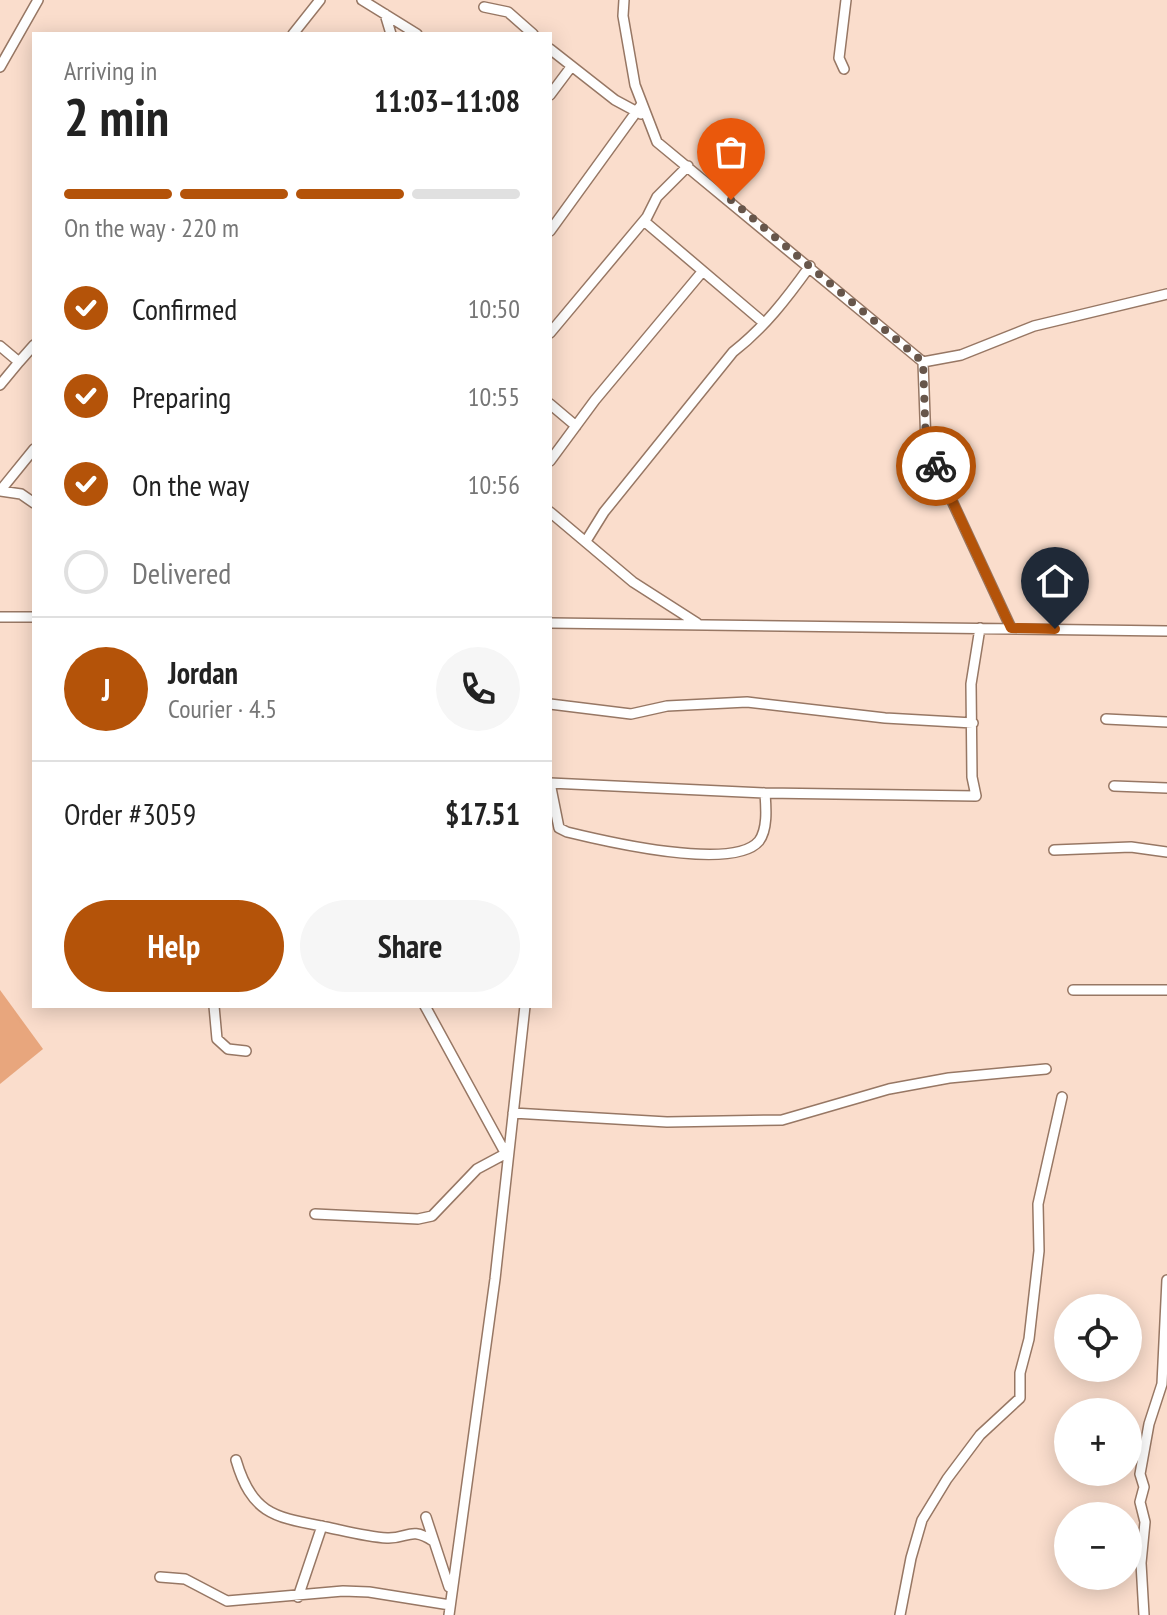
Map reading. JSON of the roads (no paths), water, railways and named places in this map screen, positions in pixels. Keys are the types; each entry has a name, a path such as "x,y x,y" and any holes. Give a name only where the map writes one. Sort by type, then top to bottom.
{"street":[{"path":"0,67 38,0"},
{"path":"295,32 320,0"},
{"path":"362,0 414,32"},
{"path":"552,228 639,108 623,16 624,0"},
{"path":"844,69 839,58 846,0"},
{"path":"484,7 508,12 531,32"},
{"path":"385,14 390,32"},
{"path":"0,42 9,51"},
{"path":"552,51 571,67 639,108 647,117 657,142 923,362 926,445 1011,628"},
{"path":"552,92 571,67"},
{"path":"552,331 644,221 657,197 688,166"},
{"path":"644,221 764,323"},
{"path":"586,541 604,512 733,352 754,336 786,302 810,266"},
{"path":"552,458 702,272"},
{"path":"923,362 961,355 1034,326 1167,294"},
{"path":"0,346 19,362"},
{"path":"0,385 32,347"},
{"path":"552,406 576,426"},
{"path":"0,491 32,451"},
{"path":"0,491 21,494 32,502"},
{"path":"552,514 633,582 700,625"},
{"path":"0,617 32,617"},
{"path":"552,623 1167,631"},
{"path":"552,783 765,793 976,796 972,777 971,684 980,628"},
{"path":"552,704 631,714 667,706 747,702 897,719 973,723"},
{"path":"1106,719 1167,722"},
{"path":"1114,786 1167,788"},
{"path":"552,793 559,828 567,832 627,845 720,854 744,852 760,839 766,814 765,793"},
{"path":"1054,850 1131,847 1167,852"},
{"path":"1073,990 1167,990"},
{"path":"214,1008 217,1039 228,1049 246,1051"},
{"path":"426,1008 507,1156"},
{"path":"160,1577 185,1579 227,1601 369,1592 449,1610 525,1008"},
{"path":"513,1113 667,1122 782,1120 889,1089 949,1078 1046,1069"},
{"path":"900,1615 922,1520 947,1479 980,1435 1020,1398 1020,1373 1029,1339 1039,1251 1038,1204 1062,1097"},
{"path":"315,1214 418,1219 432,1216 477,1169 507,1156"},
{"path":"1144,1615 1141,1563 1145,1522 1140,1502 1144,1487 1140,1474 1164,1373 1167,1280"},
{"path":"236,1460 243,1483 264,1510 292,1521 389,1538 409,1532 433,1541"},
{"path":"426,1517 450,1590"},
{"path":"298,1597 322,1526"}]}
